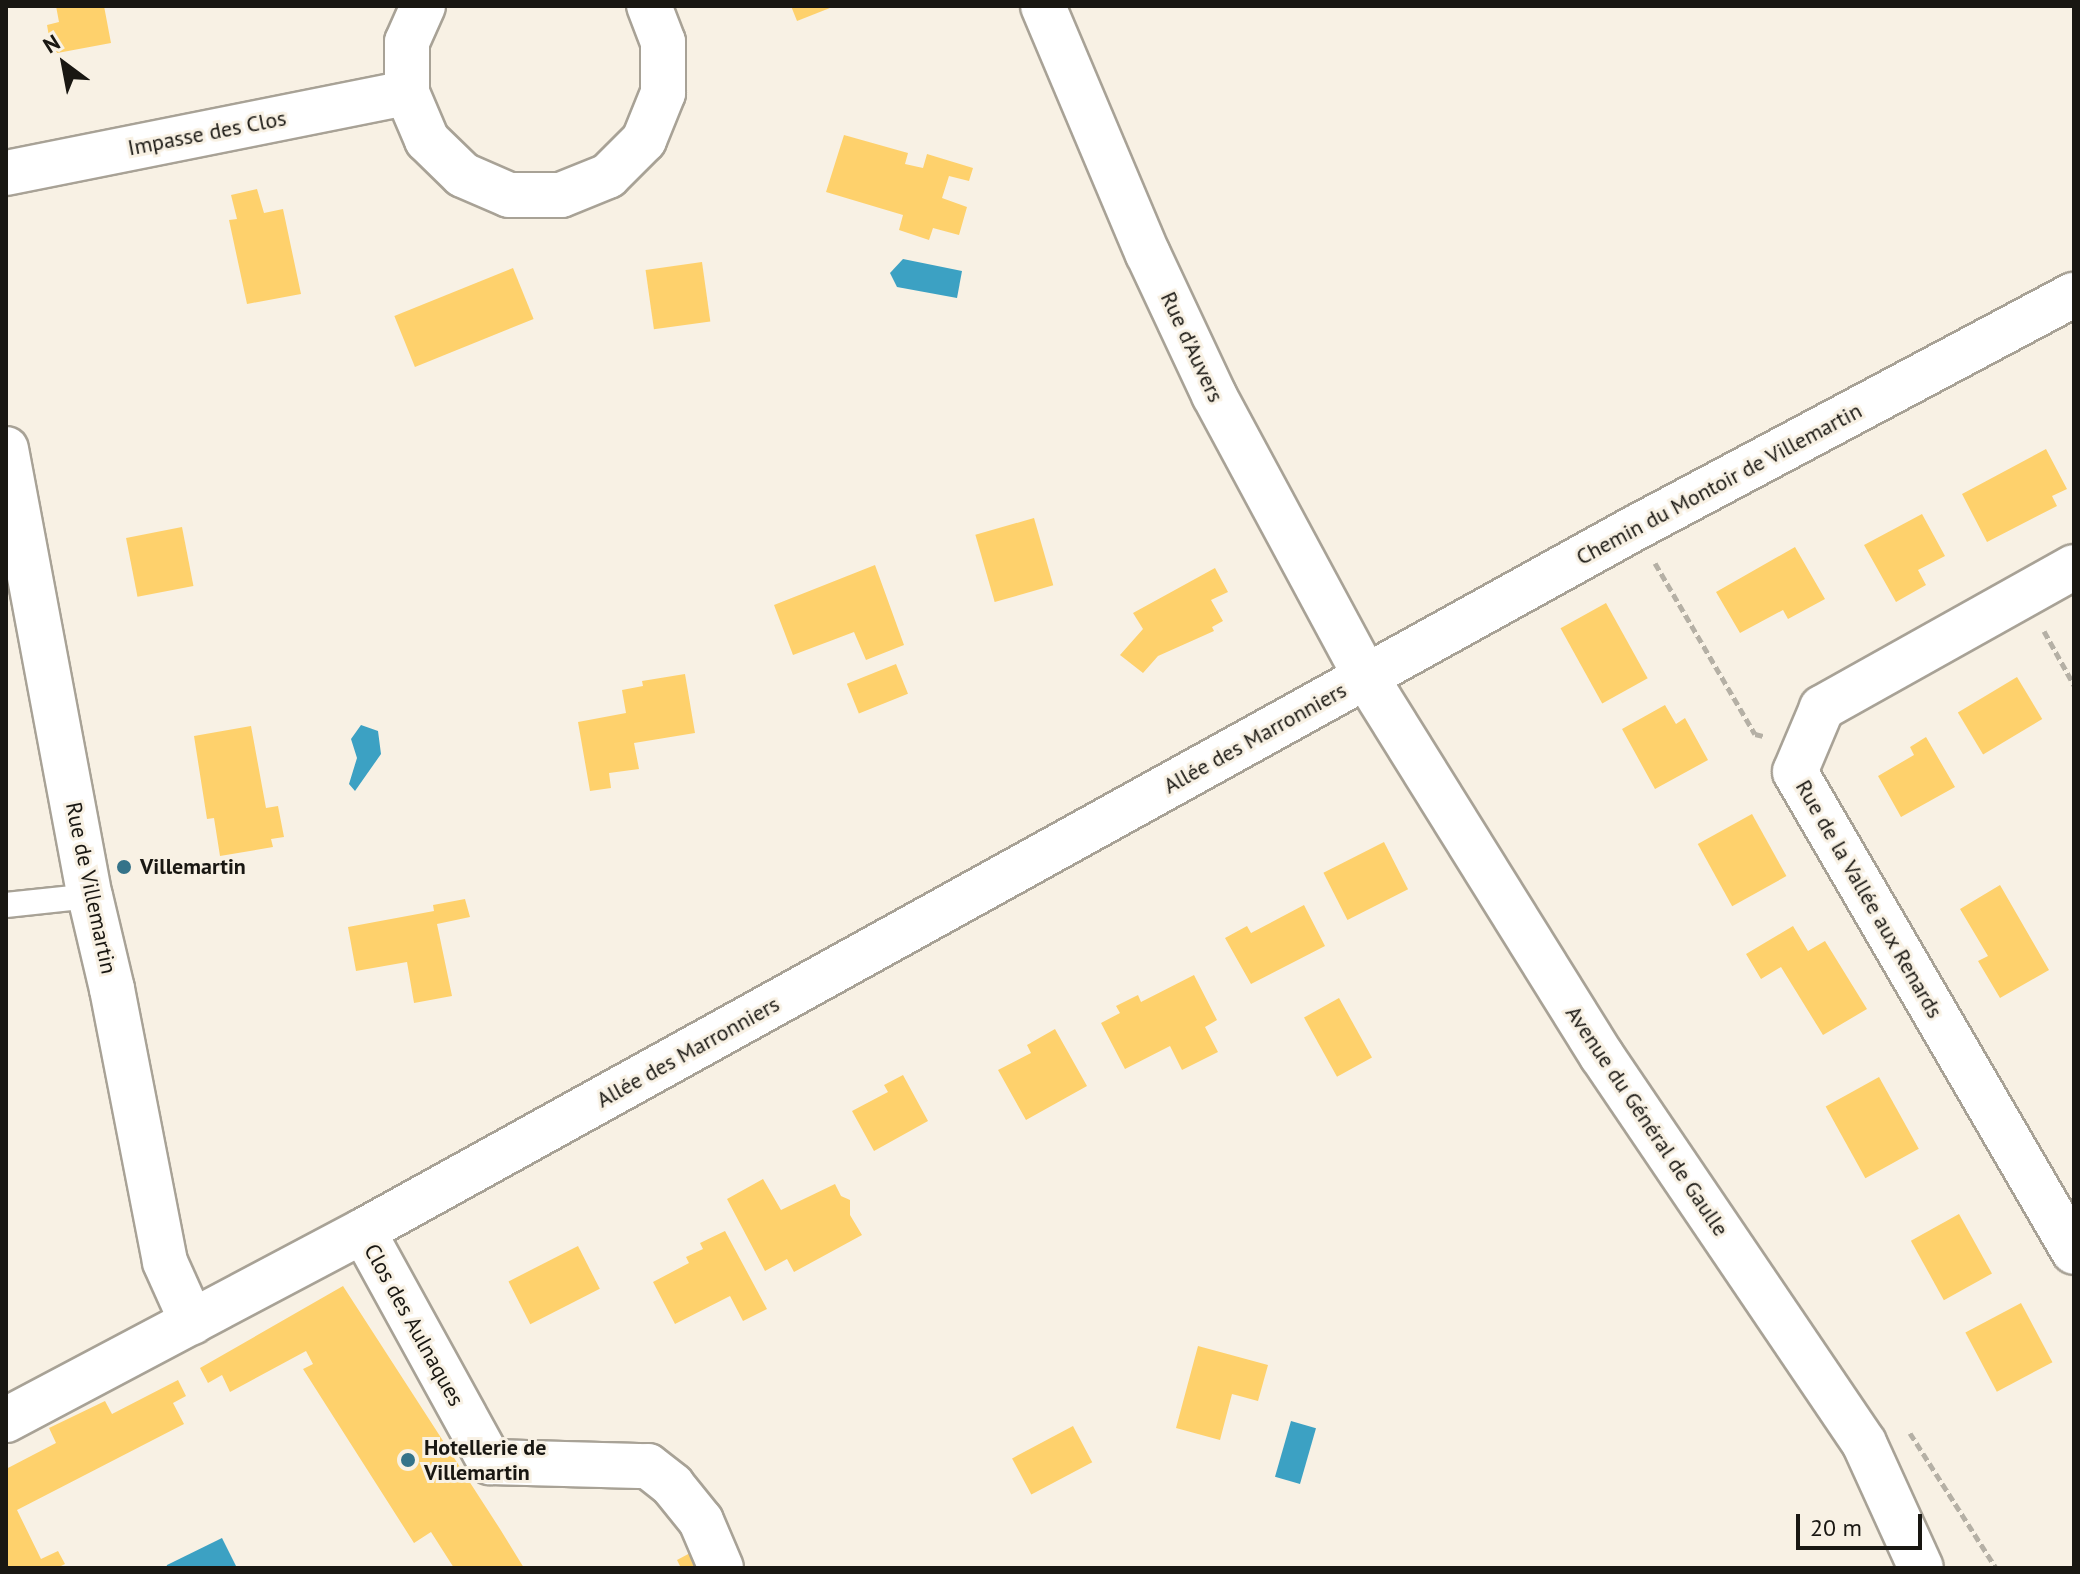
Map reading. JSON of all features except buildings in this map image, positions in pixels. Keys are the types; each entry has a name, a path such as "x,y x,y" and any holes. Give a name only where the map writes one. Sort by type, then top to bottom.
{"street":[{"path":"423,6 407,42 407,93 427,140 463,175 509,195 561,195 608,176 644,140 663,93 663,42 649,6"},
{"name":"Rue d'Auvers","path":"1043,6 1148,254 1214,395 1366,677"},
{"name":"Impasse des Clos","path":"6,173 407,93"},
{"name":"Chemin du Montoir de Villemartin","path":"1366,677 1635,528 2074,295"},
{"name":"Rue de Villemartin","path":"6,449 90,896 112,989 165,1262 192,1322"},
{"name":"Rue de la Vallée aux Renards","path":"2074,567 1822,708 1795,772 2074,1252"},
{"name":"Allée des Marronniers","path":"6,1420 363,1231 1366,677"},
{"name":"Avenue du Général de Gaulle","path":"1366,677 1602,1056 1864,1443 1921,1568"},
{"name":"Clos des Aulnaques","path":"363,1231 490,1462 648,1466 672,1485 701,1521 721,1568"}],"lane":[{"path":"6,905 90,896"}],"path":[{"path":"1635,528 1755,734 1804,750"},
{"path":"2025,595 2074,685"}],"water":[{"path":"903,259 962,271 957,298 897,287 890,273"},
{"path":"361,725 378,731 381,754 355,791 349,784 357,758 351,739"},
{"path":"1291,1421 1316,1428 1300,1484 1275,1477"},
{"path":"222,1538 237,1568 166,1568 167,1565"}],"place":[{"name":"Villemartin","path":"124,867"},
{"name":"Hotellerie de Villemartin","path":"408,1460"}]}
